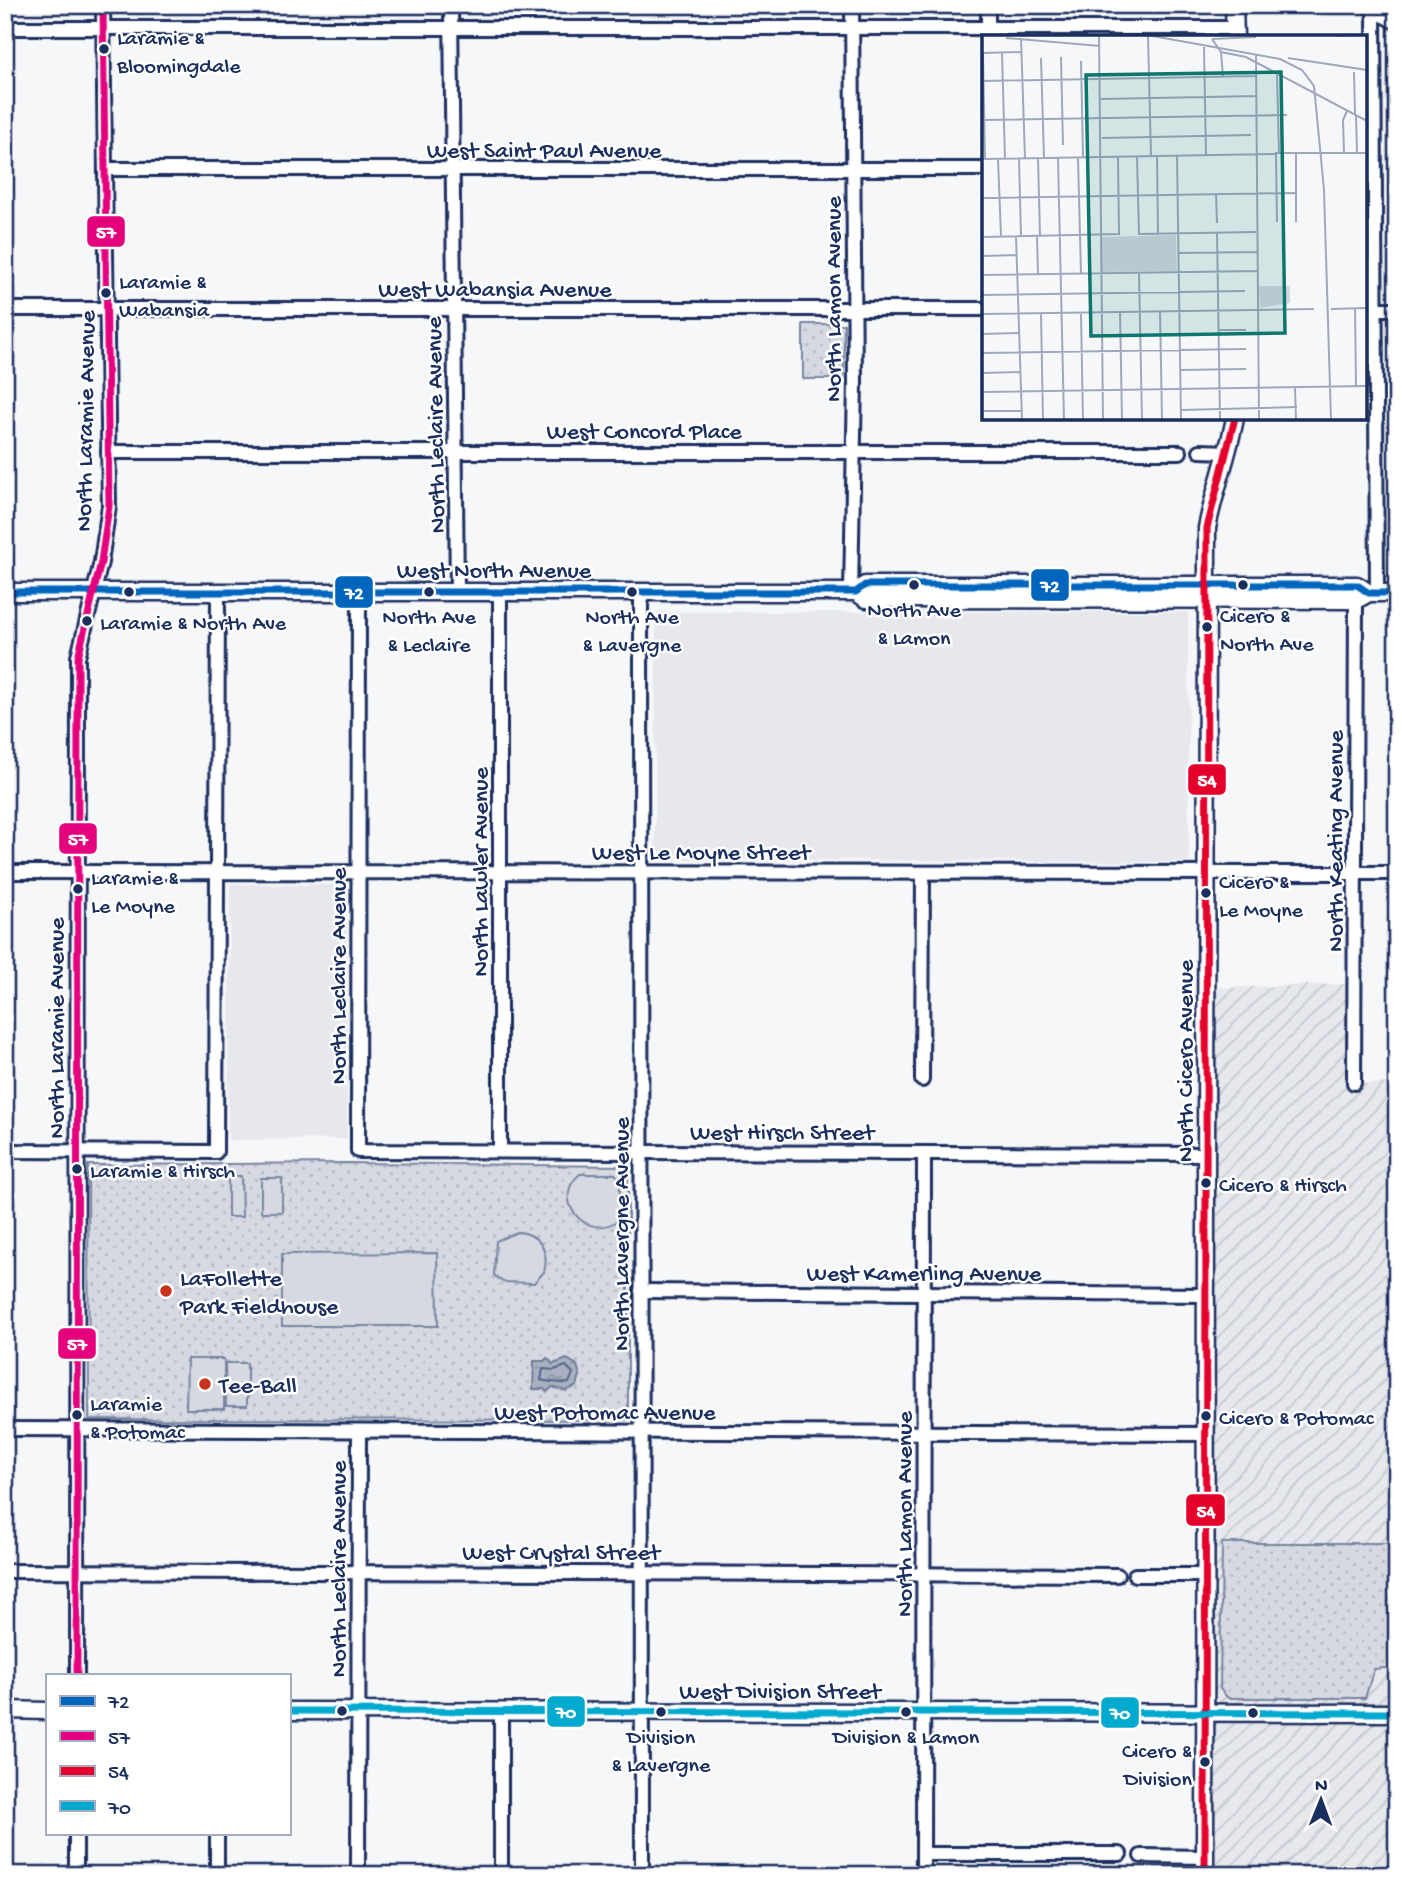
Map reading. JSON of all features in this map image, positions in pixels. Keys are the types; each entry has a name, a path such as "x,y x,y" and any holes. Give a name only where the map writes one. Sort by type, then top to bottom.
{"main road":[{"path":"1234,5 1235,32"},
{"path":"1372,7 1397,21"},
{"name":"North Cicero Avenue","path":"1205,1875 1208,528 1212,500 1228,452 1235,420"},
{"name":"West North Avenue","path":"5,592 854,592 864,584 1207,592 1356,585 1367,595 1397,593"},
{"path":"5,1710 46,1711"},
{"name":"West Division Street","path":"290,1711 1397,1713"}],"street":[{"name":"North Laramie Avenue","path":"77,1674 78,657 94,592 109,506 103,5"},
{"name":"North Leclaire Avenue","path":"451,5 457,592"},
{"name":"North Lamon Avenue","path":"852,5 854,592"},
{"path":"988,5 988,28"},
{"name":"North Keating Avenue","path":"1354,1083 1354,872 1367,595 1372,7"},
{"path":"5,29 662,27 1235,32"},
{"name":"West Saint Paul Avenue","path":"105,169 982,169"},
{"name":"West Wabansia Avenue","path":"5,309 982,309"},
{"path":"1370,309 1397,309"},
{"path":"1200,451 1228,452"},
{"name":"West Concord Place","path":"108,452 1180,452"},
{"path":"5,1151 216,1152 218,592"},
{"name":"North Leclaire Avenue","path":"358,1151 359,592"},
{"name":"North Lawler Avenue","path":"500,592 500,1151"},
{"name":"North Lavergne Avenue","path":"641,592 642,1875"},
{"name":"West Le Moyne Street","path":"5,872 1397,873"},
{"path":"922,1080 923,873"},
{"name":"West Hirsch Street","path":"358,1151 1206,1154"},
{"name":"North Lamon Avenue","path":"923,1875 924,1153"},
{"name":"West Kamerling Avenue","path":"641,1291 1206,1295"},
{"name":"West Potomac Avenue","path":"5,1429 1206,1434"},
{"name":"North Leclaire Avenue","path":"358,1875 359,1432"},
{"name":"West Crystal Street","path":"5,1571 1116,1575"},
{"path":"1135,1575 1206,1575"},
{"path":"501,1712 501,1875"},
{"path":"76,1834 76,1875"},
{"path":"217,1834 217,1875"},
{"path":"923,1854 1120,1854"},
{"path":"1141,1856 1205,1857"}],"shaded area":[{"path":"803,324 844,324 844,379 803,379"},
{"path":"656,612 1188,612 1189,862 655,859"},
{"path":"230,884 347,885 347,1139 228,1140"},
{"path":"1349,984 1351,1084 1397,1083 1397,1875 1212,1875 1216,988"},
{"path":"347,1163 628,1166 628,1420 89,1419 88,1165"},
{"path":"580,1174 615,1174 620,1179 617,1221 605,1226 594,1226 583,1222 575,1214 570,1205 569,1194 572,1184"},
{"path":"228,1176 241,1176 242,1217 228,1217"},
{"path":"261,1178 282,1178 282,1212 261,1212"},
{"path":"517,1232 537,1240 544,1250 544,1272 534,1283 503,1282 494,1275 496,1241"},
{"path":"437,1253 438,1326 282,1326 282,1254"},
{"name":"Tee-Ball","path":"187,1359 224,1359 224,1409 186,1409"},
{"path":"225,1363 247,1363 247,1406 226,1406"},
{"path":"1222,1543 1397,1543 1397,1667 1374,1669 1365,1698 1228,1698 1220,1689"}],"water":[{"path":"547,1358 553,1364 567,1359 577,1365 580,1375 577,1386 566,1391 552,1387 547,1392 544,1389 533,1389 534,1361 544,1361"}],"transit line":[{"name":"57","path":"77,1674 78,657 101,562 109,506 103,5"},
{"name":"54","path":"1205,1875 1207,528 1234,420"},
{"name":"72","path":"5,592 856,592 865,585 1357,585 1369,593 1397,593"},
{"name":"70","path":"290,1711 1397,1713"}],"place":[{"name":"Laramie & Bloomingdale","path":"104,49"},
{"name":"Laramie & Wabansia","path":"106,293"},
{"name":"North Ave & Lamon","path":"914,585"},
{"name":"North Ave & Leclaire","path":"429,592"},
{"name":"North Ave & Lavergne","path":"632,592"},
{"name":"Laramie & North Ave","path":"87,621"},
{"name":"Cicero & North Ave","path":"1207,627"},
{"name":"Laramie & Le Moyne","path":"78,889"},
{"name":"Cicero & Le Moyne","path":"1206,893"},
{"name":"Laramie & Hirsch","path":"77,1169"},
{"name":"Cicero & Hirsch","path":"1206,1183"},
{"name":"LaFollette Park Fieldhouse","path":"166,1291"},
{"name":"Tee-Ball","path":"205,1384"},
{"name":"Laramie & Potomac","path":"77,1415"},
{"name":"Cicero & Potomac","path":"1206,1416"},
{"name":"Division & Lavergne","path":"661,1712"},
{"name":"Division & Lamon","path":"906,1712"},
{"name":"Cicero & Division","path":"1205,1762"}]}
